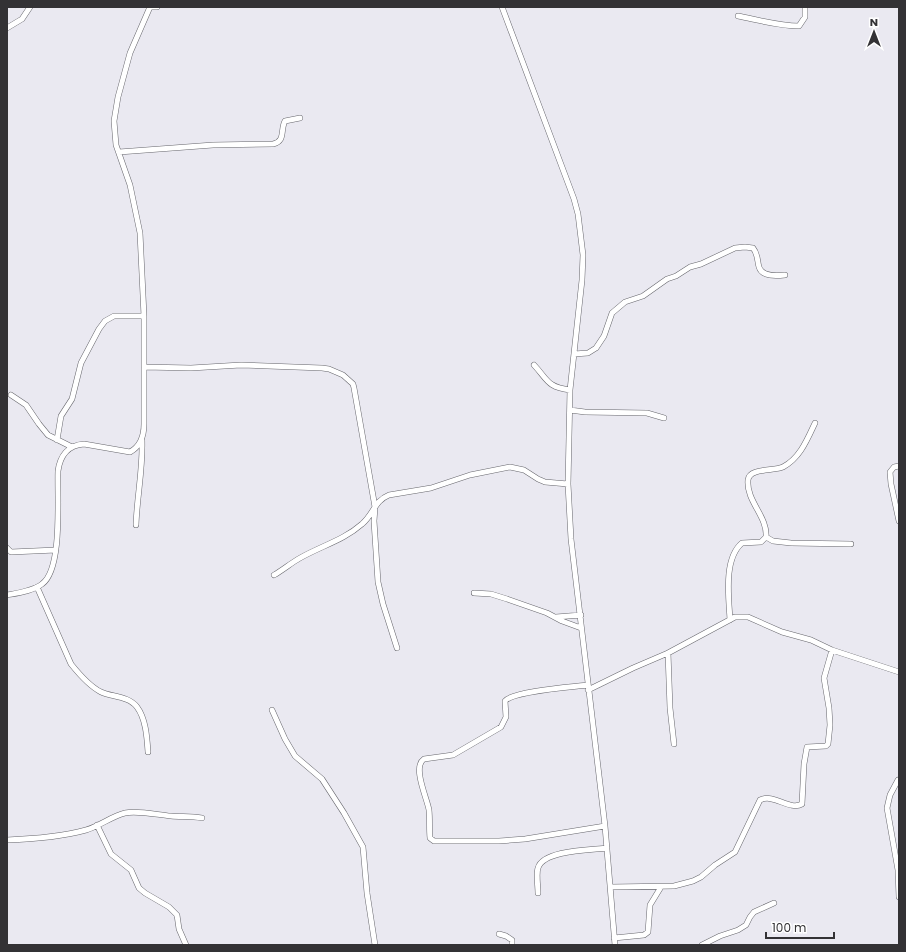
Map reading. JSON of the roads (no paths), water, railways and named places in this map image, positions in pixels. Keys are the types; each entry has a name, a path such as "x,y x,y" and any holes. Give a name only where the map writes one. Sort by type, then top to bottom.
{"street":[{"path":"7,28 22,19 30,7"},
{"path":"136,525 141,480 142,439 144,428 144,316 140,233 130,185 115,138 114,121 118,97 130,53 150,7 157,7"},
{"path":"502,7 561,162 578,214 583,255 582,280 570,390 568,484 571,539 605,826 615,945"},
{"path":"738,16 784,25 799,26 805,17 805,7"},
{"path":"119,152 213,145 273,144 280,141 285,121 300,118"},
{"path":"574,354 588,353 596,348 604,336 612,313 625,302 643,296 667,279 676,276 690,267 735,248 753,248 762,272 776,276 785,276"},
{"path":"57,440 61,416 72,399 81,363 105,321 114,316 144,316"},
{"path":"144,367 191,368 241,365 322,368 329,369 343,375 353,384 375,507 374,521 378,582 382,604 397,648"},
{"path":"534,365 550,384 559,388 570,390"},
{"path":"11,395 26,405 48,435 72,447"},
{"path":"570,410 585,412 647,413 664,418"},
{"path":"766,537 764,525 750,492 748,479 754,472 782,467 792,461 802,449 815,423"},
{"path":"7,595 37,588 43,584 52,571 56,550 59,462 63,455 78,444 130,452 137,448 142,439"},
{"path":"274,575 300,558 350,533 368,519 379,501 389,495 431,488 470,475 510,466 524,470 545,482 568,484"},
{"path":"899,466 894,467 890,472 893,499 899,521"},
{"path":"766,537 773,541 791,543 851,544"},
{"path":"730,620 728,581 736,550 742,543 761,542 766,537"},
{"path":"7,548 11,552 56,550"},
{"path":"37,588 71,664 98,690 125,699 137,707 142,717 148,752"},
{"path":"474,593 491,594 507,599 547,613 581,628"},
{"path":"554,617 581,615"},
{"path":"605,826 525,839 434,842 430,838 429,810 422,788 418,767 424,760 452,755 501,727 506,718 505,701 507,698 548,689 588,688 668,653 735,617 748,617 782,632 811,640 832,650 899,672"},
{"path":"611,887 661,887 674,886 693,881 733,855 760,800 768,798 794,805 802,804 804,764 807,747 826,746 828,744 830,725 829,708 824,678 832,650"},
{"path":"668,653 670,708 674,744"},
{"path":"272,710 285,739 295,756 322,779 344,812 363,848 367,893 375,945"},
{"path":"898,780 890,795 887,808 896,839 894,845 898,870 899,897"},
{"path":"7,840 60,836 87,830 124,813 135,811 152,814 194,816 202,818"},
{"path":"97,826 111,854 131,870 139,888 169,907 177,916 179,929 186,945"},
{"path":"538,893 538,868 541,863 551,855 607,848"},
{"path":"614,938 644,935 648,932 650,905 661,887"},
{"path":"702,945 720,936 742,928 746,925 751,914 774,903"},
{"path":"499,934 512,940 512,945"}]}
